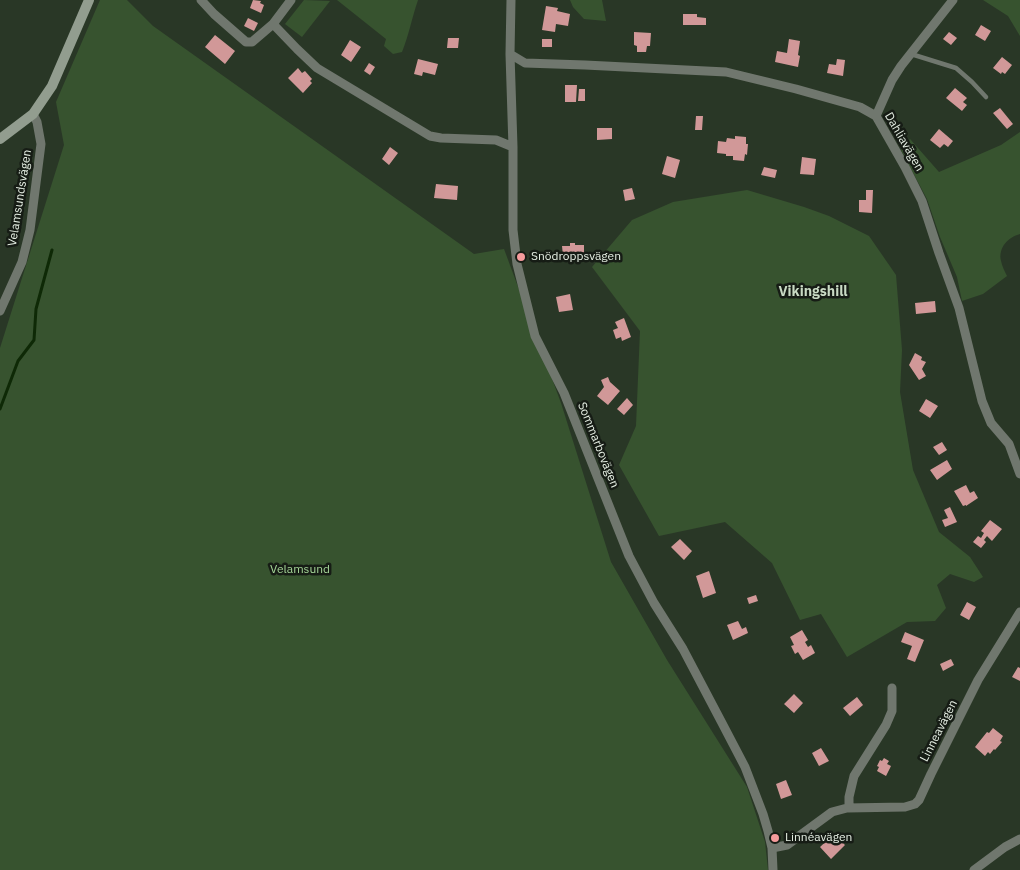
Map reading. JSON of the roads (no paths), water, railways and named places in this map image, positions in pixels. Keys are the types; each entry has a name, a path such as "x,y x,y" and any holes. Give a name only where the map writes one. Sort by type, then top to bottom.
{"street":[{"path":"0,139 32,114 52,86 89,0"},
{"path":"201,0 246,42 252,42 273,24 291,0"},
{"name":"Sommarbovägen","path":"510,0 513,230 517,264 535,336 564,393 629,556 654,603 683,649 745,767 763,814 772,848 775,869"},
{"path":"876,116 892,80 953,0"},
{"path":"273,24 317,68 430,136 496,140 513,147"},
{"name":"Dahliavägen","path":"510,54 525,63 585,64 726,72 860,107 876,116 901,159 922,202 959,308 982,401 991,423 1009,444 1020,474"},
{"name":"Velamsundsvägen","path":"0,311 22,262 30,230 41,144 37,122 32,114"},
{"name":"Linneavägen","path":"772,848 787,845 832,812 849,808 905,807 915,804 919,800 930,774 978,680 1020,612"},
{"path":"849,808 849,797 854,776 886,725 892,711 892,688"},
{"path":"974,870 1005,847 1020,839"}],"lane":[{"path":"910,54 956,68 986,97"}],"waterway":[{"path":"0,409 18,361 34,340 36,309 52,250"}],"place":[{"name":"Snödroppsvägen","path":"521,257"},
{"name":"Linnéavägen","path":"775,838"}],"district":[{"name":"Vikingshill","path":"813,292"}],"park label":[{"name":"Velamsund","path":"300,570"}]}
